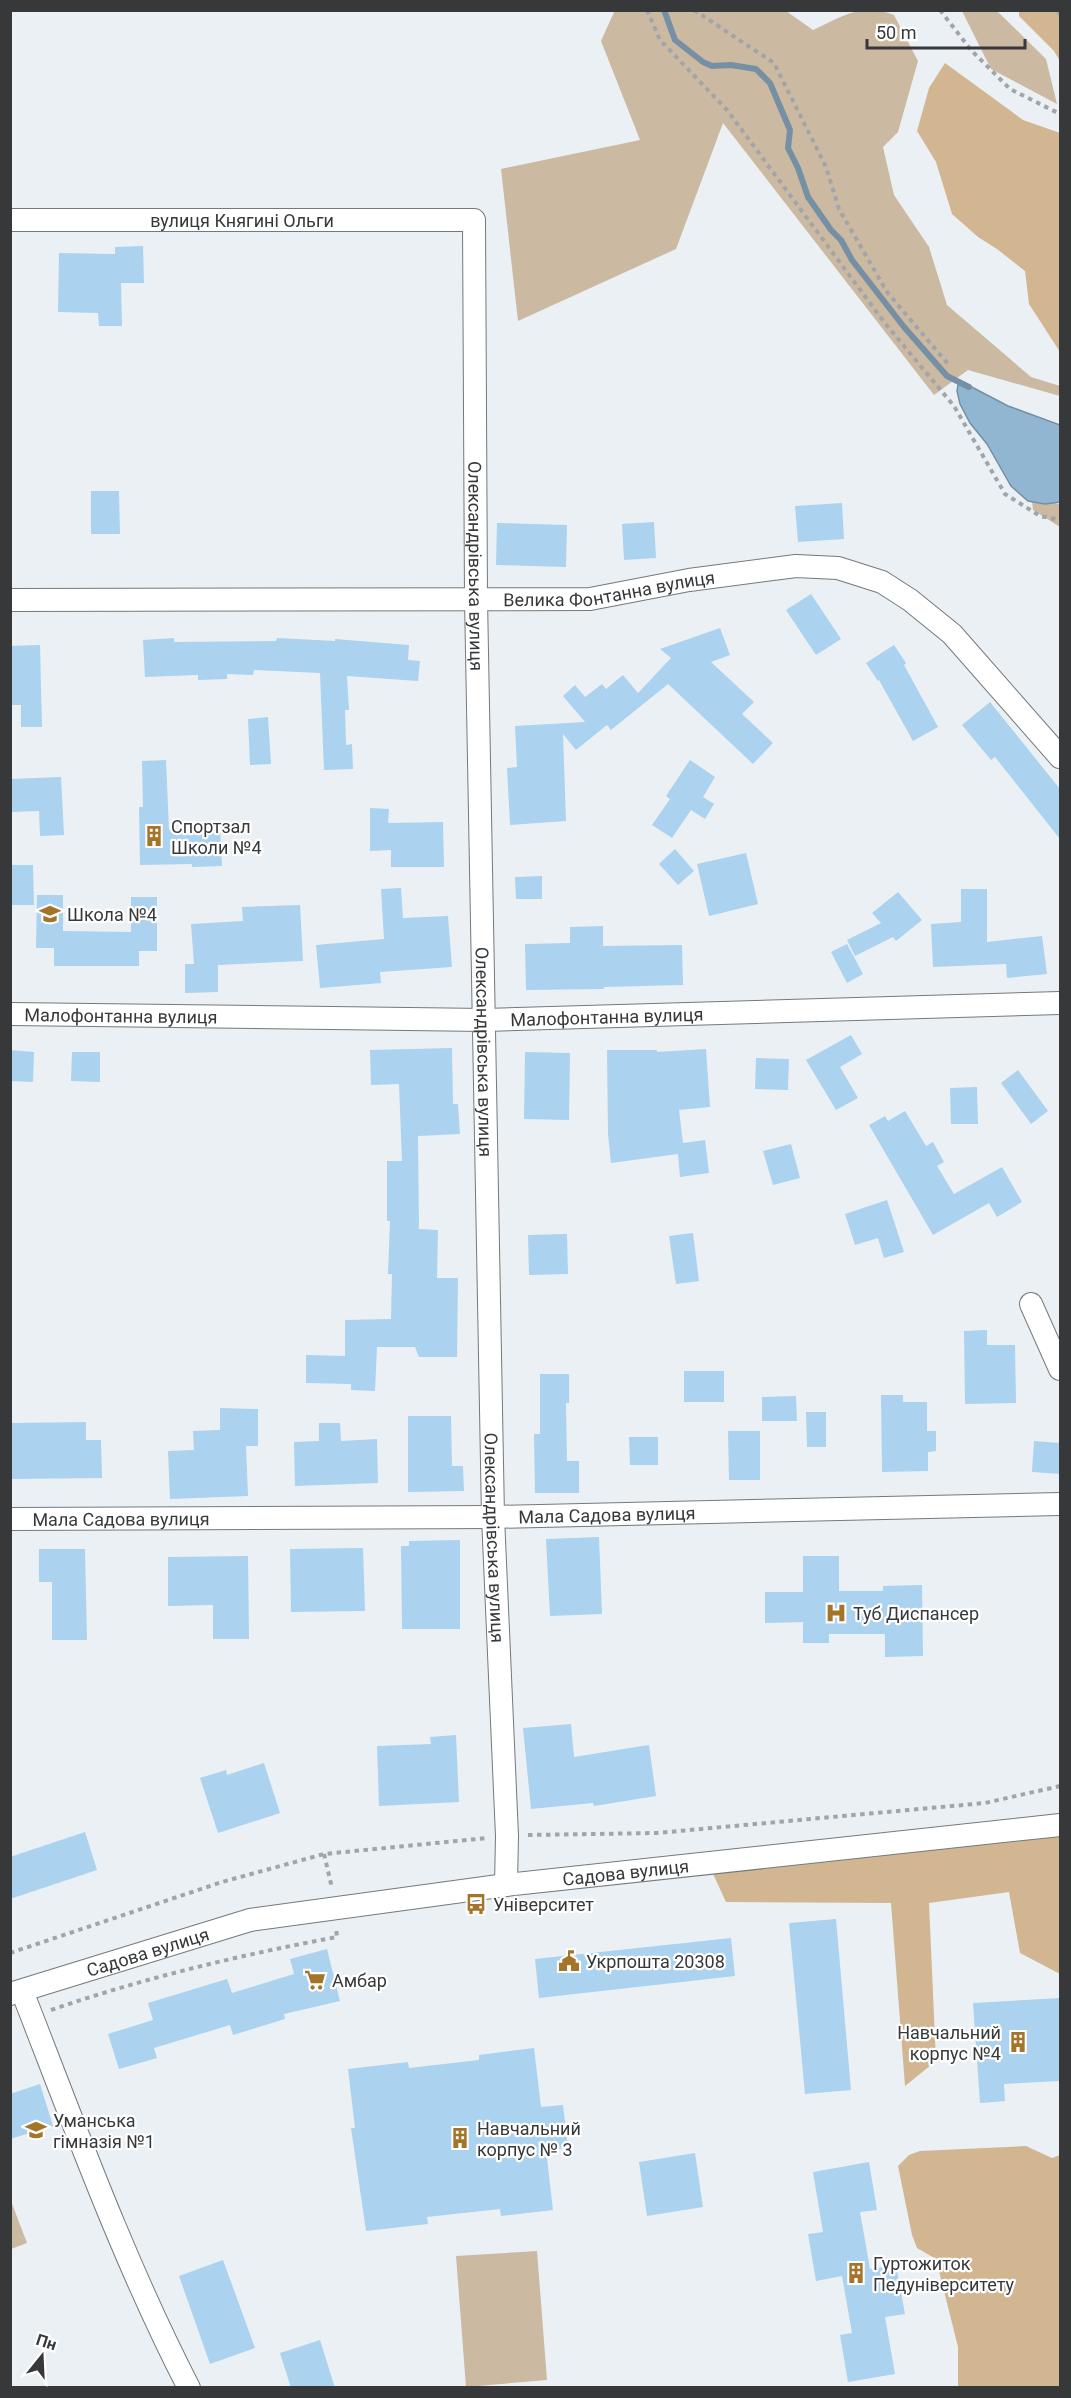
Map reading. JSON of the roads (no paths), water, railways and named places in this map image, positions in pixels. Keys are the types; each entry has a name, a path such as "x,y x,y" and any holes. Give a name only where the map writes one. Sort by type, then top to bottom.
{"street":[{"name":"вулиця Княгині Ольги","path":"10,220 474,220"},
{"name":"Олександрівська вулиця","path":"474,220 476,598 493,1517 507,1836 506,1885"},
{"name":"Велика Фонтанна вулиця","path":"10,600 590,599 689,580 796,566 838,568 882,582 910,600 952,634 1060,757"},
{"name":"Малофонтанна вулиця","path":"10,1014 485,1020 1060,1003"},
{"path":"1030,1304 1060,1368"},
{"name":"Мала Садова вулиця","path":"10,1519 493,1517 1060,1504"},
{"name":"Садова вулиця","path":"189,2388 161,2334 116,2229 32,2016 16,1992 250,1920 506,1885 1060,1825"}],"water":[{"path":"964,383 1008,406 1060,425 1060,502 1045,504 1028,501 1011,486 987,444 970,423 960,404 958,385"}],"waterway":[{"path":"664,10 675,40 703,62 712,66 731,65 756,69 770,83 790,130 788,148 808,197 831,230 841,240 852,260 904,327 947,376 969,387"}],"place":[{"name":"Спортзал Школи №4","path":"154,836"},
{"name":"Школа №4","path":"50,914"},
{"name":"Туб Диспансер","path":"836,1613"},
{"name":"Університет","path":"476,1904"},
{"name":"Укрпошта 20308","path":"569,1961"},
{"name":"Амбар","path":"315,1980"},
{"name":"Навчальний корпус №4","path":"1018,2042"},
{"name":"Уманська гімназія №1","path":"36,2130"},
{"name":"Навчальний корпус № 3","path":"460,2138"},
{"name":"Гуртожиток Педуніверситету","path":"856,2273"}]}
